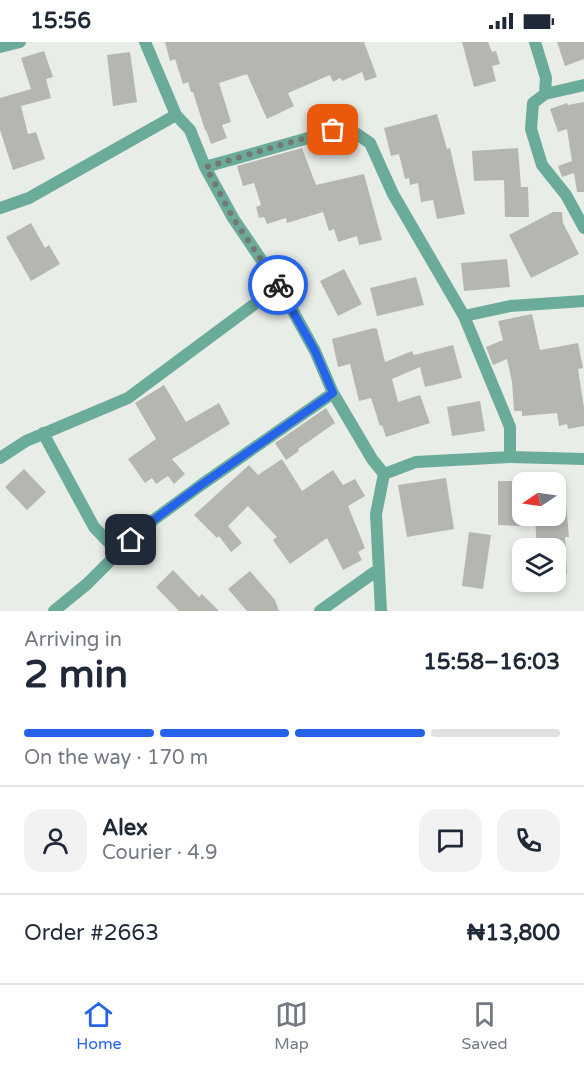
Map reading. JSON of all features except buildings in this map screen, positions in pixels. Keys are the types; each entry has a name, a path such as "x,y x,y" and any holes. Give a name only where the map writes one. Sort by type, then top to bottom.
{"street":[{"path":"0,47 20,42"},
{"path":"145,42 176,115 190,130 206,167 233,218 279,286 315,351 333,393 372,459 384,474 376,514 381,611"},
{"path":"535,42 546,78 545,94"},
{"path":"584,85 545,94 533,103 531,129 543,165 566,195 584,228"},
{"path":"0,208 29,198 176,115"},
{"path":"206,167 333,130 351,130 370,143 393,194 464,316 510,427 510,457"},
{"path":"0,458 26,441 128,398 279,286"},
{"path":"464,316 510,306 584,301"},
{"path":"54,611 87,584 144,527 333,393"},
{"path":"44,433 94,527 119,553"},
{"path":"384,474 417,462 510,457 584,459"},
{"path":"320,611 379,569"}],"way so far":[{"path":"278,285 233,218 206,167 333,130"}],"route":[{"path":"131,540 144,527 201,485 333,393 315,351 278,285"}]}
